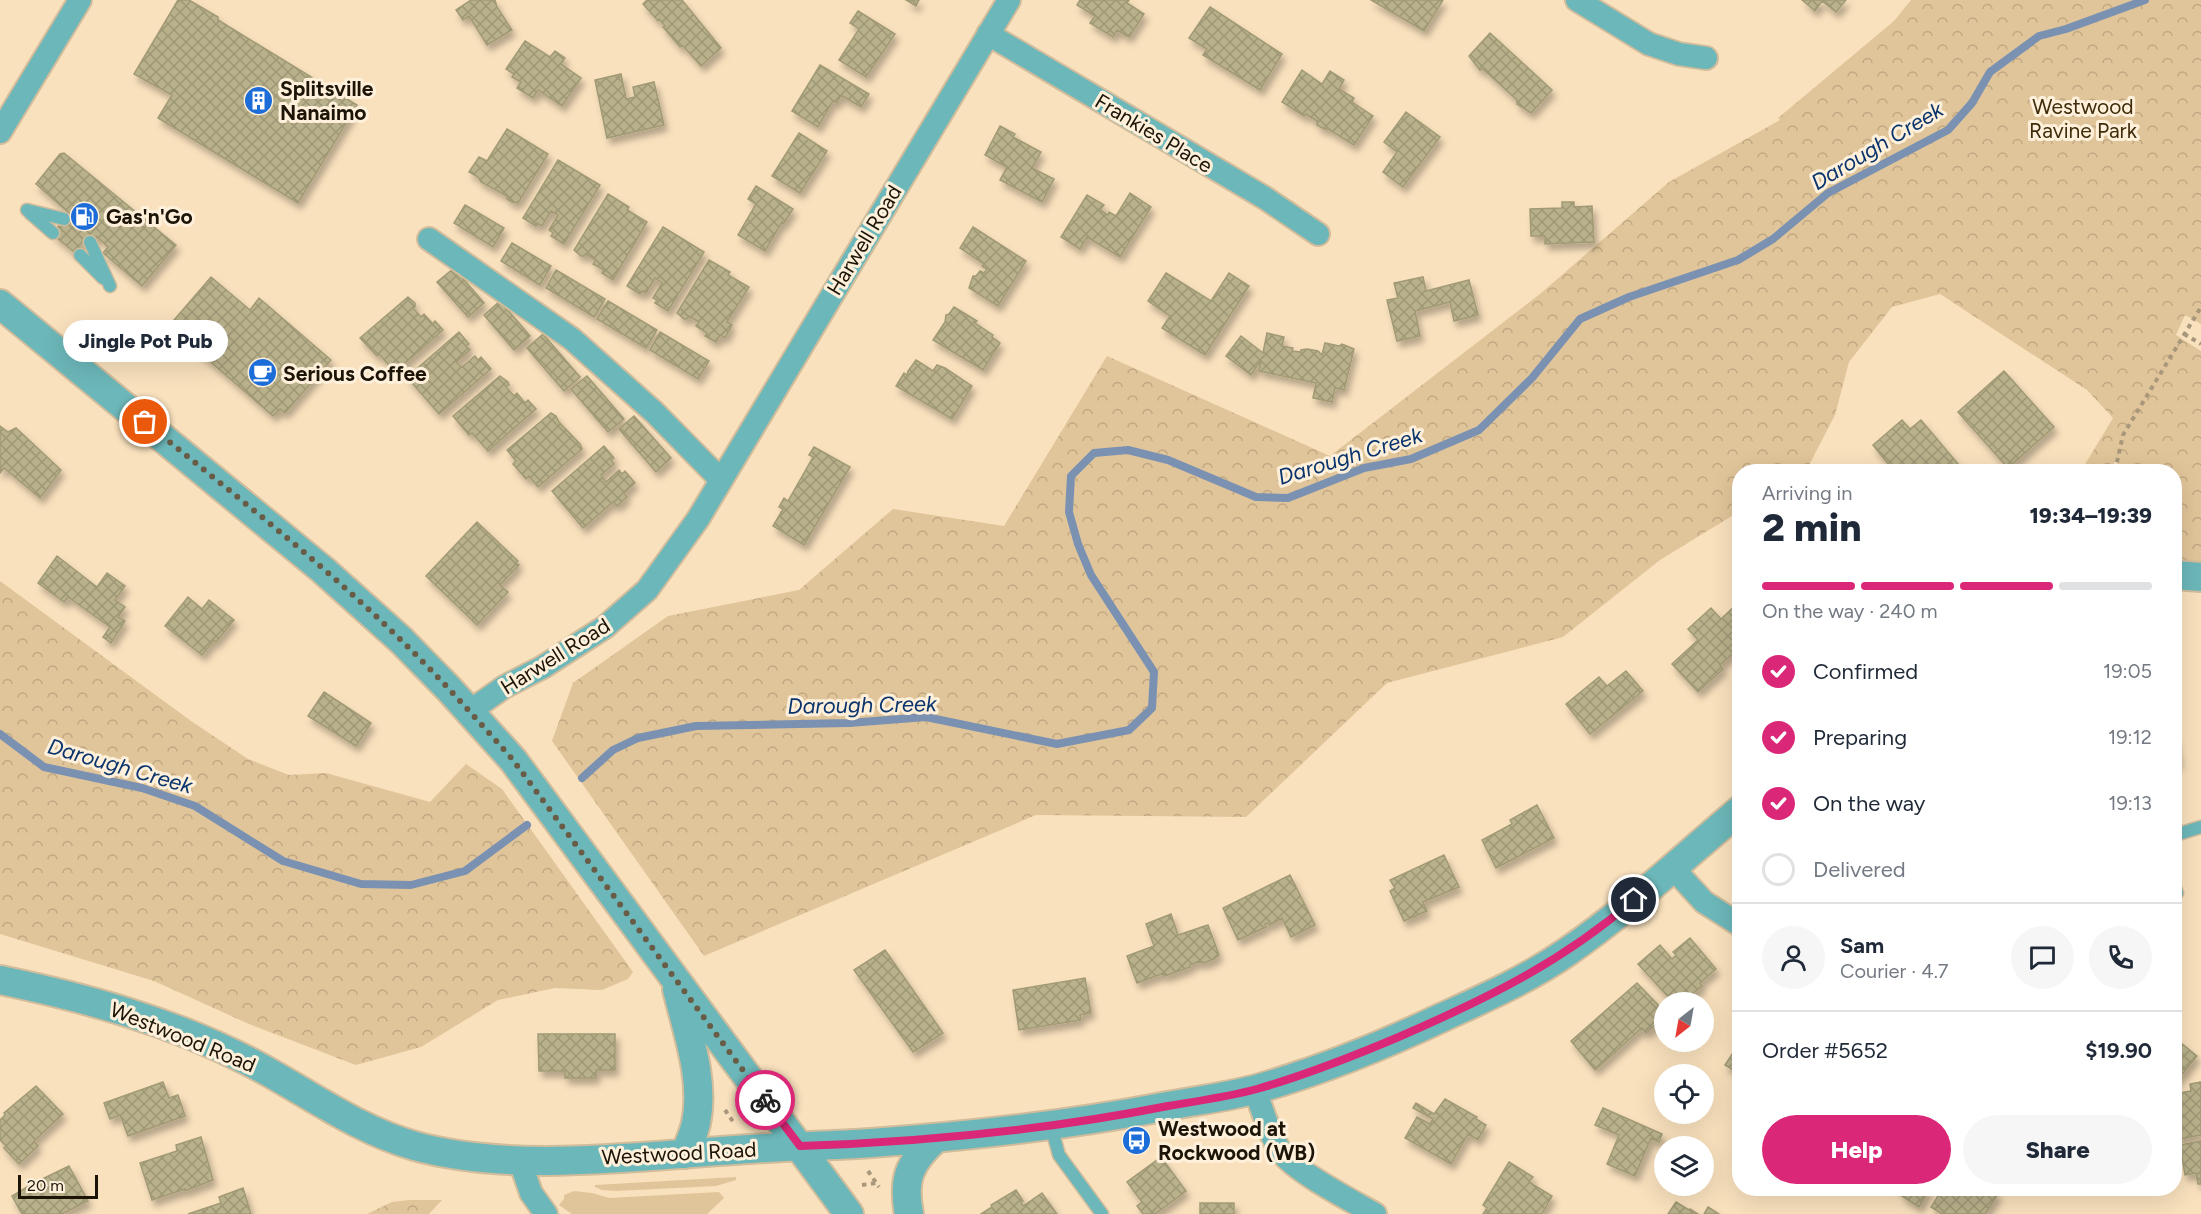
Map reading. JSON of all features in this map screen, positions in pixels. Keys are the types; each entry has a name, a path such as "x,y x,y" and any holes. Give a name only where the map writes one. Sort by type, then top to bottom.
{"street":[{"path":"0,132 80,0"},
{"name":"Harwell Road","path":"470,711 504,687 575,648 605,627 636,601 658,576 698,519 1009,0"},
{"path":"1577,0 1649,44 1679,54 1706,58"},
{"name":"Frankies Place","path":"988,34 1265,198 1318,234"},
{"path":"429,239 572,339 654,412 721,480"},
{"path":"0,304 263,518 401,640 470,711 513,760 849,1214"},
{"path":"2182,576 2201,577"},
{"name":"Westwood Road","path":"0,980 82,998 175,1029 249,1062 383,1134 415,1146 451,1153 520,1161 685,1154 936,1138 1051,1126 1255,1090 1322,1068 1375,1047 1522,979 1568,952 1617,914 1732,817"},
{"path":"1672,867 1704,902 1732,920"},
{"path":"675,979 694,1059 699,1098 696,1124 685,1154"},
{"path":"1255,1090 1274,1140 1284,1156 1299,1168 1375,1214"},
{"path":"909,1214 905,1197 906,1178 923,1150 936,1138"},
{"path":"520,1161 531,1193 546,1214"}],"lane":[{"path":"53,233 27,210 64,219"},
{"path":"80,255 110,286 90,242"},
{"path":"2182,833 2201,827"},
{"path":"1051,1126 1059,1155 1102,1214"}],"path":[{"path":"2117,464 2123,435 2201,308"},
{"path":"2184,334 2201,344"},
{"path":"726,1111 734,1110"},
{"path":"862,1185 877,1183"}],"green space":[{"name":"Westwood Ravine Park","path":"1911,0 2201,0 2201,324 2185,315 2176,335 2201,351 2201,562 2182,561 2182,464 2117,464 2117,459 2114,464 2085,464 2113,418 2087,390 1940,294 1892,307 1849,362 1835,415 1810,464 1732,464 1732,516 1660,560 1563,637 1387,683 1246,817 1036,815 704,956 552,741 573,683 668,616 799,590 893,509 1004,526 1107,356 1330,456 1540,294 1669,182 1780,120 1778,118 1894,21"},
{"path":"0,581 191,721 248,759 289,775 326,773 430,802 466,764 502,789 633,972 628,979 602,990 555,988 498,1000 421,1047 356,1065 249,1024 154,981 0,934"},
{"path":"736,1177 736,1180 716,1186 616,1191 595,1187 595,1185"},
{"path":"574,1191 609,1198 719,1192 724,1198 707,1214 572,1214 559,1205 564,1195"},
{"path":"442,1200 429,1214 367,1214 392,1202"}],"building":[{"name":"Splitsville Nanaimo","path":"178,0 189,0 218,17 218,20 357,105 298,203 158,118 172,95 134,74"},
{"path":"471,0 495,0 512,30 487,45 469,16 463,20 456,10"},
{"path":"647,0 682,0 721,48 701,66 683,46 680,47 659,19 658,21 643,4"},
{"path":"906,0 919,0 916,6"},
{"path":"1080,0 1129,0 1127,3 1144,14 1129,37 1117,30 1113,37 1090,23 1095,16 1077,5"},
{"path":"1371,0 1443,0 1424,31"},
{"path":"1802,0 1846,0 1836,12 1822,1 1815,11"},
{"path":"1210,7 1282,54 1260,90 1203,55 1207,49 1189,38"},
{"path":"858,11 895,34 866,77 839,60 859,29 850,23"},
{"path":"1490,33 1552,90 1531,113 1517,104 1517,100 1483,69 1480,70 1469,56"},
{"path":"525,41 550,57 555,51 565,58 561,64 581,78 562,106 538,90 533,98 517,88 521,82 512,77 514,74 506,69"},
{"path":"820,65 869,94 861,107 841,95 837,103 833,101 818,127 792,111"},
{"path":"1302,70 1322,84 1330,71 1344,80 1339,89 1354,98 1352,102 1373,116 1354,145 1317,125 1317,121 1306,114 1304,116 1282,102"},
{"path":"621,74 626,99 635,97 633,87 654,82 664,125 607,138 595,80"},
{"path":"1406,112 1440,137 1403,187 1383,172 1397,152 1384,142"},
{"path":"1000,126 1015,134 1013,137 1041,152 1032,168 1054,179 1042,202 1000,180 1007,167 985,155"},
{"path":"507,129 548,154 518,203 507,199 507,196 481,182 478,177 469,172 479,157 487,161"},
{"path":"799,133 827,151 800,193 772,176"},
{"path":"64,153 176,245 142,286 103,253 108,247 96,236 79,256 52,234 69,213 36,184 60,154"},
{"path":"558,160 600,185 564,244 551,236 553,233 549,230 558,215 551,211 542,226 537,223 536,226 523,218"},
{"path":"756,186 793,209 784,223 782,222 765,251 738,235 756,204 748,199"},
{"path":"1130,193 1151,207 1120,257 1087,237 1080,249 1061,237 1087,195 1104,205 1100,210 1108,215 1109,212 1116,216"},
{"path":"608,194 629,207 627,210 647,222 613,280 602,273 604,270 593,264 596,260 586,254 581,256 574,250"},
{"path":"1562,202 1574,202 1574,207 1592,206 1594,242 1545,244 1545,236 1531,236 1530,209 1562,208"},
{"path":"465,205 504,228 493,247 454,223"},
{"path":"663,227 704,252 668,311 655,303 657,300 653,298 662,283 655,278 646,293 642,291 640,294 627,286"},
{"path":"973,227 1026,261 998,306 969,288 973,276 980,271 984,273 987,269 982,266 984,264 960,248"},
{"path":"512,243 551,266 540,285 501,261"},
{"path":"709,260 730,272 728,275 749,287 727,322 732,325 725,338 720,335 716,342 705,336 707,333 696,326 699,322 689,316 684,319 677,313"},
{"path":"454,268 484,303 468,317 437,282"},
{"path":"556,270 605,299 594,317 546,288"},
{"path":"1166,273 1211,301 1229,273 1249,286 1205,355 1162,328 1170,316 1148,301"},
{"path":"211,277 250,310 259,298 331,360 285,413 280,409 273,416 169,326"},
{"path":"1423,277 1426,291 1469,280 1478,315 1454,321 1450,302 1415,311 1420,336 1397,341 1387,300 1398,298 1394,283"},
{"path":"408,297 415,303 413,308 421,317 424,314 433,324 435,321 443,330 395,372 360,338"},
{"path":"500,301 530,336 514,350 484,315"},
{"path":"608,301 657,330 646,348 597,319"},
{"path":"954,307 977,321 975,323 993,335 992,337 1000,343 983,370 933,340 945,322 946,315"},
{"path":"459,332 469,344 466,346 470,350 456,362 462,367 475,356 478,360 481,357 491,369 439,414 407,377"},
{"path":"660,332 709,361 698,379 650,350"},
{"path":"1267,333 1284,337 1282,346 1293,348 1292,351 1301,352 1307,349 1318,351 1322,355 1325,343 1339,346 1342,344 1354,349 1344,390 1335,388 1332,402 1313,398 1316,383 1259,371 1261,360 1251,375 1226,356 1241,336 1263,353"},
{"path":"543,334 580,377 564,391 527,348"},
{"path":"916,360 933,371 937,365 945,368 972,386 952,419 896,386 904,373 907,375"},
{"path":"2004,371 2054,427 2012,464 2004,464 1958,412"},
{"path":"500,376 508,382 509,385 506,387 514,396 517,393 525,403 528,400 536,409 488,451 472,433 469,435 453,416"},
{"path":"587,376 624,419 608,432 571,389"},
{"path":"551,413 556,416 582,449 538,487 529,476 526,479 513,464 516,461 507,450"},
{"path":"634,416 671,458 656,472 619,429"},
{"path":"1902,420 1910,429 1921,420 1958,464 1888,464 1873,445"},
{"path":"0,426 8,432 16,428 61,470 40,498 4,468 0,473"},
{"path":"604,446 614,458 611,460 614,464 601,475 606,482 619,470 622,474 625,471 635,483 624,493 627,497 617,506 613,502 583,528 552,491"},
{"path":"814,447 850,467 804,545 773,526 783,509 779,507 784,498 788,501 813,457 809,455"},
{"path":"477,522 518,561 516,563 519,565 500,585 508,592 477,625 426,576"},
{"path":"57,556 97,587 107,573 125,586 115,600 125,607 118,617 125,621 111,643 103,637 110,627 68,597 64,602 38,583"},
{"path":"188,597 202,609 209,600 234,620 202,655 165,626"},
{"path":"1711,608 1721,619 1732,609 1732,654 1720,665 1723,669 1698,692 1672,664 1698,640 1688,629"},
{"path":"1626,671 1643,691 1590,734 1566,704 1599,677 1607,686"},
{"path":"324,692 371,723 356,746 308,716"},
{"path":"1537,805 1554,838 1496,868 1482,840 1512,824 1510,820"},
{"path":"1444,855 1459,887 1423,902 1427,911 1404,921 1390,891 1395,888 1390,880"},
{"path":"1290,875 1315,925 1291,937 1282,918 1270,925 1265,924 1266,927 1238,940 1223,908"},
{"path":"1171,914 1178,935 1208,925 1219,955 1204,963 1197,962 1165,976 1164,973 1137,983 1127,956 1154,946 1146,924"},
{"path":"1690,938 1716,969 1700,983 1702,986 1694,992 1664,992 1638,964 1660,945 1672,959 1676,955 1673,952"},
{"path":"885,950 943,1033 913,1052 854,970"},
{"path":"1085,978 1091,1013 1080,1015 1081,1020 1019,1030 1013,990"},
{"path":"1637,983 1654,1001 1654,1026 1646,1033 1642,1028 1595,1070 1571,1041"},
{"path":"538,1034 615,1034 615,1070 596,1070 596,1078 565,1078 565,1071 539,1071"},
{"path":"2182,1044 2197,1056 2182,1074"},
{"path":"1732,1054 1732,1069 1725,1065"},
{"path":"163,1082 169,1098 178,1095 185,1116 128,1136 120,1115 110,1119 104,1103"},
{"path":"2201,1082 2201,1135 2182,1139 2182,1092 2191,1091 2190,1084"},
{"path":"36,1086 63,1114 34,1141 38,1146 19,1164 4,1148 6,1146 0,1140 0,1120 5,1115 4,1113"},
{"path":"1445,1099 1477,1117 1476,1119 1486,1125 1478,1140 1468,1134 1451,1164 1405,1138 1417,1117 1430,1124 1433,1119 1413,1108 1416,1103 1434,1114"},
{"path":"1603,1108 1662,1134 1654,1136 1654,1140 1651,1138 1635,1176 1607,1164 1619,1135 1595,1125"},
{"path":"201,1137 213,1180 152,1200 140,1163 177,1151 176,1145"},
{"path":"2201,1141 2201,1184 2198,1184 2196,1173 2185,1175 2182,1145"},
{"path":"1161,1157 1186,1191 1155,1214 1143,1214 1137,1206 1142,1202 1127,1182"},
{"path":"1509,1162 1533,1177 1529,1182 1552,1196 1542,1214 1483,1214 1487,1208 1483,1205"},
{"path":"69,1166 88,1201 62,1214 22,1214 12,1196"},
{"path":"243,1188 251,1214 188,1214 221,1203 219,1197"},
{"path":"1016,1190 1023,1201 1021,1202 1023,1206 1042,1193 1057,1214 981,1214"},
{"path":"1902,1196 1925,1196 1919,1207"},
{"path":"1938,1196 1997,1196 1985,1214 1942,1214 1931,1207"},
{"path":"1676,1202 1689,1210 1698,1214 1668,1214"},
{"path":"1200,1203 1234,1203 1234,1214 1200,1214"},
{"path":"1708,1207 1719,1214 1704,1214"}],"waterway":[{"name":"Darough Creek","path":"582,778 613,750 638,738 696,726 849,723 926,717 1057,744 1129,730 1152,708 1154,672 1091,575 1078,544 1069,512 1071,476 1094,453 1128,450 1168,460 1256,497 1288,498 1364,468 1411,459 1479,430 1532,378 1580,319 1629,297 1738,260 1773,239 1828,193 1948,130 1972,103 1990,72 2039,36 2066,29 2145,0"},
{"name":"Darough Creek","path":"0,734 44,767 142,788 195,806 283,861 361,884 411,885 465,871 527,825"}],"way so far":[{"path":"145,422 263,518 361,603 401,640 470,711 513,760 593,865 765,1100"}],"place":[{"name":"Splitsville Nanaimo","path":"259,100"},
{"name":"Gas'n'Go","path":"85,216"},
{"name":"Serious Coffee","path":"262,373"},
{"name":"Jingle Pot Pub","path":"145,422"},
{"name":"Westwood at Rockwood (WB)","path":"1137,1140"}],"route":[{"path":"765,1100 800,1146 936,1138 1051,1126 1255,1090 1375,1047 1499,990 1568,952 1634,900"}]}
